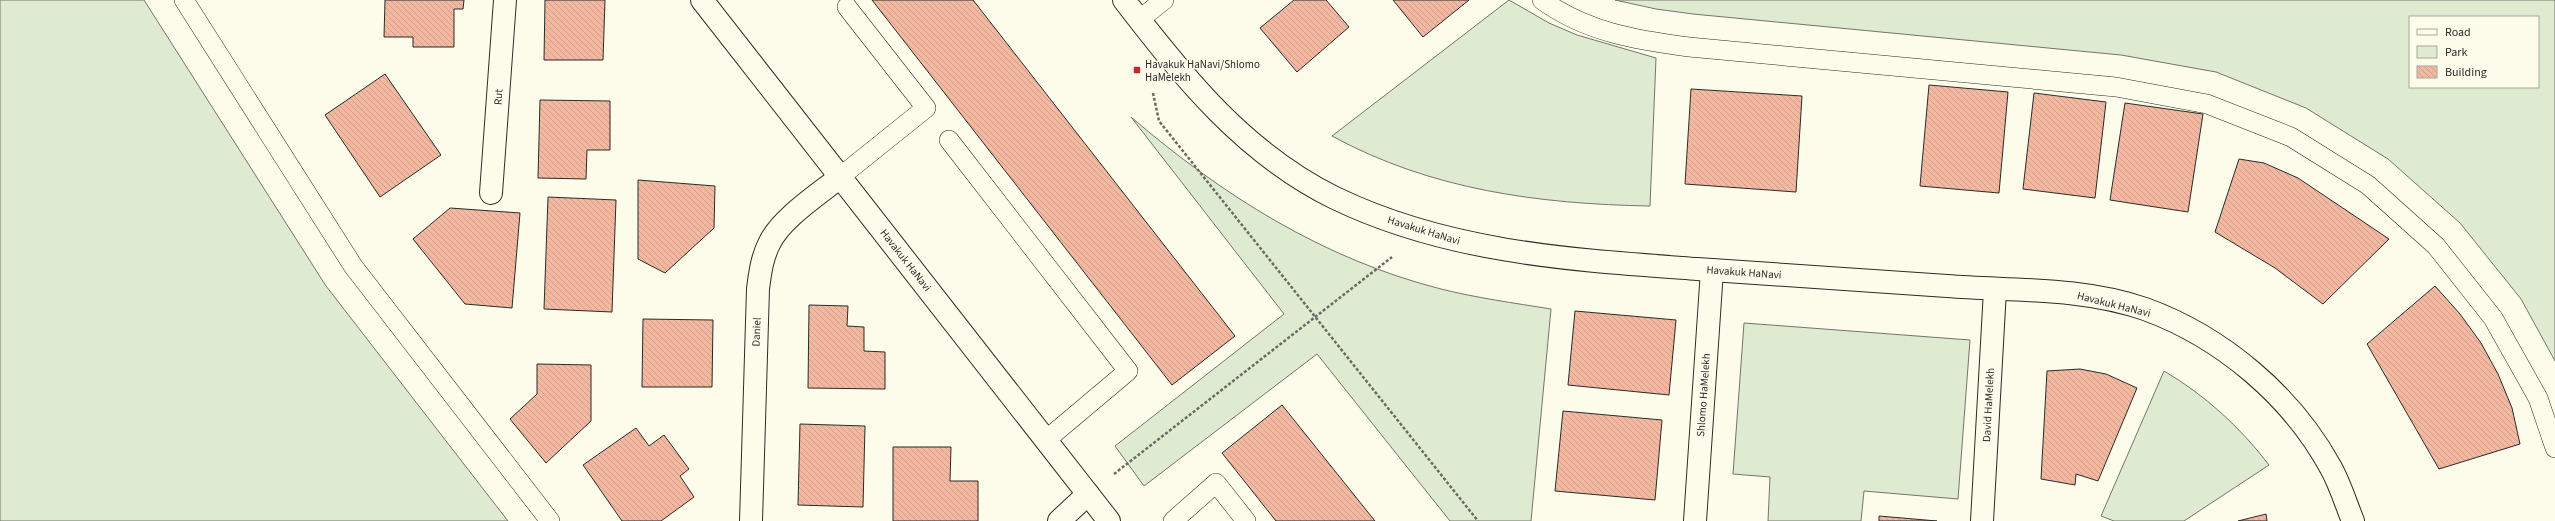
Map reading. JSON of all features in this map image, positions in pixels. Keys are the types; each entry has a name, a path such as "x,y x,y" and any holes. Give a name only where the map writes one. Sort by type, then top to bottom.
{"street":[{"name":"Rut","path":"491,193 505,0"},
{"name":"Havakuk HaNavi","path":"702,0 1109,521"},
{"name":"Havakuk HaNavi","path":"1124,0 1186,79 1216,112 1254,146 1293,174 1334,197 1377,216 1425,232 1470,244 1570,260 1995,290 2084,294 2144,309 2201,336 2252,371 2297,416 2332,469 2352,521"},
{"name":"Daniel","path":"751,521 758,288 761,266 769,244 778,229 840,177"},
{"name":"Shlomo HaMelekh","path":"1695,521 1712,270"},
{"name":"David HaMelekh","path":"1982,521 1995,290"},
{"path":"1059,521 1088,494"}],"lane":[{"path":"184,0 353,266 550,521"},
{"path":"1139,20 1164,0"},
{"path":"1542,0 1556,10 1594,29 1638,40 1697,48 2116,88 2207,104 2291,137 2368,185 2436,246 2493,318 2538,398 2555,448"},
{"path":"840,177 926,108 847,7"},
{"path":"949,140 1128,371 1046,440"},
{"path":"1173,521 1216,483 1246,521"}],"path":[{"path":"1153,90 1159,121 1478,521"},
{"path":"1088,494 1425,232"}],"green space":[{"path":"0,0 144,0 326,286 508,521 0,521"},
{"path":"1509,0 1549,23 1577,35 1656,58 1650,206 1567,202 1486,190 1447,181 1408,169 1370,154 1332,136"},
{"path":"1615,0 2555,0 2555,361 2521,299 2460,223 2388,159 2306,108 2216,72 2121,55 1693,14 1656,9"},
{"path":"1131,117 1201,173 1276,221 1315,242 1398,276 1441,289 1482,298 1551,309 1531,521 1450,521 1317,354 1144,486 1115,446 1284,314"},
{"path":"1744,323 1970,340 1958,499 1864,491 1861,521 1768,521 1770,477 1733,474"},
{"path":"2164,371 2194,390 2208,401 2234,425 2269,465 2184,521 2114,521 2101,516"}],"building":[{"path":"385,0 464,0 463,9 454,9 454,47 413,47 413,37 384,37"},
{"path":"545,0 605,0 603,60 544,60"},
{"path":"872,0 973,0 1235,336 1172,385"},
{"path":"1294,0 1326,0 1349,27 1297,72 1260,28"},
{"path":"1393,0 1469,0 1423,37"},
{"path":"385,74 441,155 380,197 325,115"},
{"path":"1929,85 2008,92 1999,193 1920,186"},
{"path":"1691,89 1802,96 1796,192 1685,184"},
{"path":"2034,93 2106,102 2095,198 2023,189"},
{"path":"540,100 610,101 610,150 587,150 586,179 538,178"},
{"path":"2125,103 2203,114 2188,212 2110,200"},
{"path":"2239,159 2264,163 2298,178 2389,239 2323,304 2275,268 2215,232"},
{"path":"638,180 715,186 714,228 665,273 638,259"},
{"path":"548,197 616,200 612,312 544,309"},
{"path":"450,208 520,213 512,308 465,304 413,239"},
{"path":"2435,286 2460,314 2481,343 2498,374 2512,408 2520,444 2439,469 2367,344"},
{"path":"809,305 848,306 847,326 864,327 864,351 885,352 885,389 808,388"},
{"path":"1575,311 1676,320 1669,395 1568,385"},
{"path":"643,319 713,320 712,387 642,387"},
{"path":"537,364 591,365 591,421 546,463 510,419 537,394"},
{"path":"2080,369 2106,374 2137,388 2098,481 2076,474 2075,485 2041,479 2047,371"},
{"path":"1282,405 1375,521 1276,521 1222,453"},
{"path":"1563,411 1662,420 1655,500 1555,491"},
{"path":"800,424 865,426 863,507 798,505"},
{"path":"636,428 649,446 664,435 689,469 680,476 694,497 661,521 622,521 583,465"},
{"path":"893,447 951,447 950,481 978,481 978,521 893,521"},
{"path":"2266,514 2267,521 2238,521"},
{"path":"1879,516 1937,521 1879,521"}],"place":[{"name":"Havakuk HaNavi/Shlomo HaMelekh","path":"1137,70"}]}
